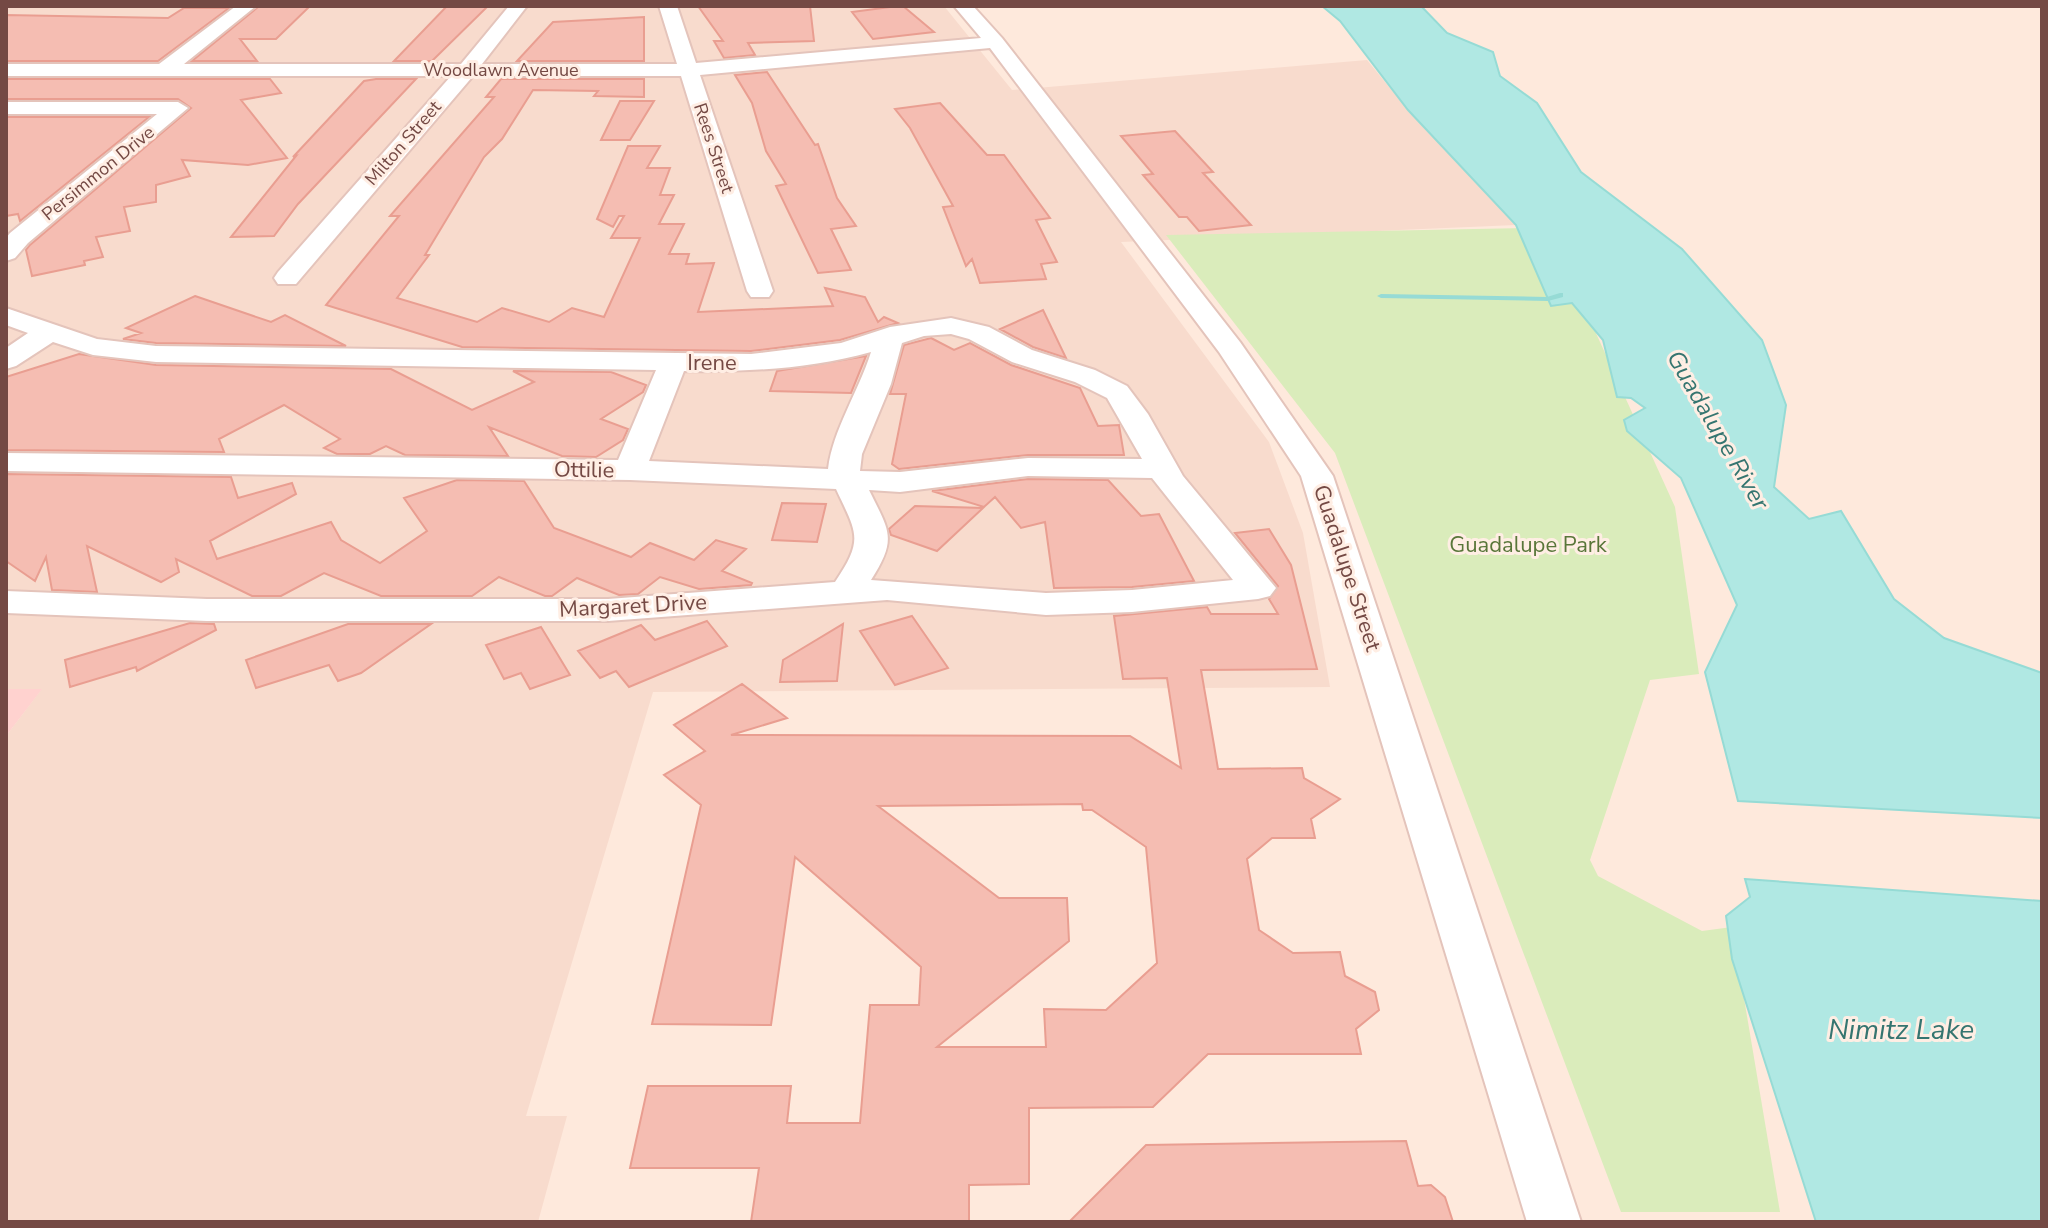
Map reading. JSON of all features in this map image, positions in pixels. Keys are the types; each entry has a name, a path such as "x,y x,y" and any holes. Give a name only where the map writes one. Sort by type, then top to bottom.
{"street":[{"path":"165,69 247,6"},
{"name":"Milton Street","path":"287,278 467,70 518,6"},
{"name":"Rees Street","path":"668,6 760,291"},
{"name":"Guadalupe Street","path":"963,6 995,42 1230,348 1317,476 1554,1222"},
{"name":"Woodlawn Avenue","path":"6,70 689,70 995,42"},
{"name":"Persimmon Drive","path":"6,108 178,108 10,243"},
{"name":"Irene","path":"6,316 93,347 156,354 673,363 774,360 843,351 890,335 951,326 979,333 1022,356 1085,376 1117,392 1133,414 1162,469 1258,588"},
{"path":"6,360 48,333"},
{"path":"845,593 870,555 872,530 844,472 846,454 876,384 890,335"},
{"path":"630,470 673,363"},
{"name":"Ottilie","path":"6,462 630,470 900,482 1028,467 1162,469"},
{"name":"Margaret Drive","path":"6,602 207,610 608,610 887,589 1046,604 1132,601 1258,588"}],"shaded area":[{"path":"6,6 944,6 1012,90 1367,60 1408,110 1516,225 1121,242 1269,442 1303,533 1330,687 653,692 526,1116 567,1116 538,1222 6,1222 6,736 41,690 6,689"},
{"path":"6,689 42,689 6,736"}],"green space":[{"name":"Guadalupe Park","path":"1526,228 1585,309 1675,507 1699,674 1650,680 1590,860 1598,876 1702,931 1732,927 1780,1212 1621,1212 1335,453 1166,235"}],"water":[{"name":"Guadalupe River","path":"1322,6 1421,6 1447,33 1493,52 1500,76 1537,103 1581,172 1682,249 1762,340 1786,405 1774,487 1809,519 1841,511 1894,599 1944,638 2042,673 2042,818 1738,801 1705,672 1737,605 1681,478 1627,431 1624,420 1645,408 1631,398 1617,397 1603,340 1572,303 1551,306 1516,225 1408,110 1340,21"},
{"name":"Nimitz Lake","path":"1745,879 2042,901 2042,1222 1816,1222 1732,959 1726,916 1750,897"}],"building":[{"path":"447,6 488,6 432,61 394,61"},
{"path":"698,6 810,6 814,41 748,43 755,55 724,58 714,41 723,41"},
{"path":"903,6 934,32 873,39 852,12"},
{"path":"258,7 309,7 276,39 240,39 257,61 192,61"},
{"path":"184,8 229,8 158,61 6,61 6,15 168,18"},
{"path":"644,17 644,61 517,61 553,22"},
{"path":"767,72 815,145 818,144 837,198 856,226 831,229 851,270 818,273 776,186 786,184 766,151 752,103 735,75"},
{"path":"6,79 270,79 281,93 241,100 287,158 248,165 182,160 190,176 156,185 156,202 124,207 130,231 96,237 103,257 84,261 85,265 32,276 26,250 30,245 191,108 178,99 6,99"},
{"path":"416,79 298,204 274,236 231,237 296,156 293,157 364,81"},
{"path":"501,79 644,79 644,97 594,96 598,91 533,90 502,139 484,157 425,255 429,255 397,298 477,322 502,308 549,322 572,308 604,317 640,238 611,238 624,216 619,216 613,227 597,219 628,146 660,146 647,168 670,168 660,195 674,195 659,224 684,224 669,254 689,254 686,264 714,263 698,312 833,306 825,288 865,297 878,322 884,317 898,323 840,340 751,351 462,347 326,305 399,216 390,216 494,97 486,97"},
{"path":"620,101 654,101 630,140 601,140"},
{"path":"940,103 987,155 1004,155 1050,218 1036,220 1057,262 1041,264 1046,279 980,283 972,259 966,266 943,207 953,206 910,128 895,109"},
{"path":"6,117 149,117 20,221 18,214 6,216"},
{"path":"1175,131 1213,172 1203,173 1251,225 1199,231 1187,217 1179,217 1143,175 1153,174 1121,136"},
{"path":"195,296 271,322 285,315 346,346 156,343 123,339 141,333 126,328"},
{"path":"1043,310 1066,358 1033,347 1000,329"},
{"path":"931,338 954,350 970,343 1011,365 1080,388 1098,426 1119,425 1124,455 1028,455 899,469 892,464 906,394 890,394 904,345"},
{"path":"79,354 156,365 391,369 472,410 534,382 513,371 611,372 646,385 643,392 601,419 628,429 623,440 596,457 562,456 489,427 508,456 405,455 386,446 370,454 337,454 324,448 340,439 284,405 219,439 224,452 6,450 6,377"},
{"path":"866,356 851,393 770,391 777,371"},
{"path":"6,474 231,477 238,498 292,483 296,494 210,541 217,559 331,522 341,540 380,563 427,531 404,498 457,480 524,481 554,528 631,557 650,543 694,560 716,540 746,549 722,571 752,583 699,589 660,577 638,594 619,595 577,578 552,596 545,596 499,577 472,596 381,596 324,573 281,596 252,596 176,559 179,572 161,582 87,546 97,592 52,590 46,557 35,581 6,561"},
{"path":"1028,479 1108,480 1141,516 1159,514 1194,581 1132,587 1054,588 1045,522 1021,528 995,497 984,507 932,491"},
{"path":"782,503 826,504 817,542 772,540"},
{"path":"915,506 983,508 937,551 891,535 889,529"},
{"path":"1269,529 1291,565 1317,669 1201,670 1218,769 1302,768 1304,778 1340,799 1311,819 1315,838 1272,838 1247,859 1259,930 1293,953 1340,952 1345,976 1375,992 1379,1010 1356,1029 1361,1054 1208,1054 1153,1107 1029,1108 1029,1184 969,1185 969,1222 751,1222 759,1168 630,1168 648,1086 791,1086 787,1123 860,1123 870,1005 919,1005 921,967 795,857 771,1025 652,1024 701,805 664,775 705,751 674,725 742,684 787,718 731,735 1130,736 1181,768 1167,678 1123,679 1114,616 1207,607 1211,614 1278,614 1269,599 1278,586 1235,533","holes":["1082,804 1083,810 1092,810 1146,847 1157,963 1106,1010 1044,1009 1046,1047 937,1047 1069,941 1067,898 999,898 878,806"]},
{"path":"912,616 948,668 895,685 860,631"},
{"path":"707,621 727,646 629,687 616,671 600,678 578,651 641,625 655,640"},
{"path":"190,623 214,624 216,630 137,671 136,667 70,687 65,660"},
{"path":"348,624 431,624 361,673 338,681 329,665 256,688 246,660"},
{"path":"843,624 837,681 780,682 783,660"},
{"path":"541,627 570,675 530,689 521,673 504,679 486,645"},
{"path":"1406,1141 1418,1186 1431,1185 1445,1197 1453,1222 1069,1222 1146,1145"}],"waterway":[{"path":"1381,296 1548,299 1560,295"}]}
